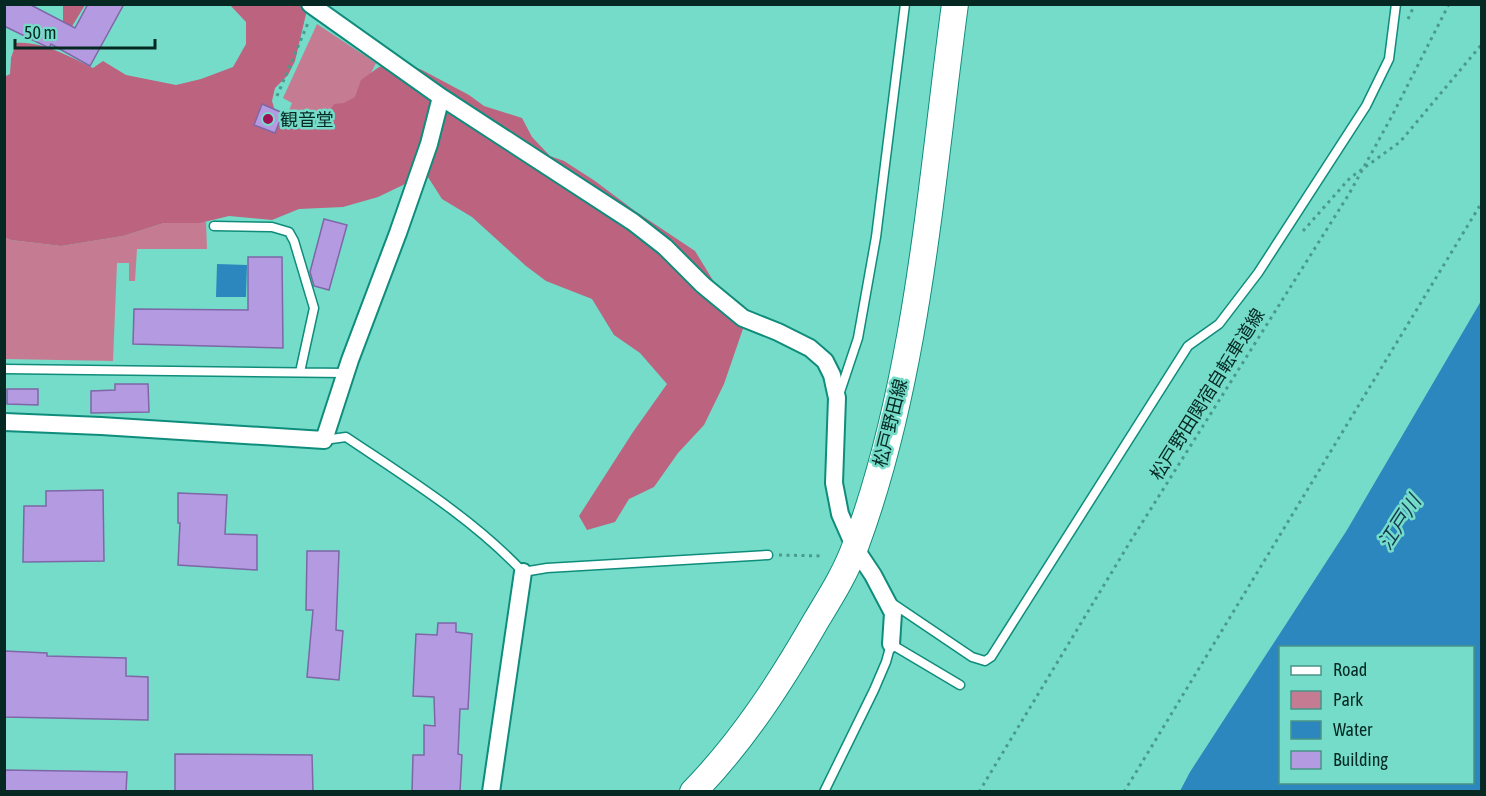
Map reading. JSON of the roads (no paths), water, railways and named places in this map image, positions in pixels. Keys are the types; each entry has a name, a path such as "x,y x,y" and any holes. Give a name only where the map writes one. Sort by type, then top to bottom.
{"main road":[{"name":"松戸野田線","path":"693,792 745,731 794,660 855,548 894,420 924,245 956,4"}],"street":[{"path":"312,6 441,97 633,222 665,247 703,285 743,318 810,348 825,361 832,375 837,398 834,483 840,514 855,548 893,613 891,644"},
{"path":"4,422 324,440 429,144 441,97"},
{"path":"492,792 523,572"}],"lane":[{"path":"837,398 858,338 876,237 905,4"},
{"path":"886,599 972,657 985,661 991,657 1188,346 1219,324 1258,273 1366,106 1389,59 1396,4"},
{"path":"214,226 272,227 289,232 294,241 314,308 300,372"},
{"path":"4,369 346,373"},
{"path":"324,440 346,437 431,494 507,555 523,572 547,568 768,555"},
{"path":"824,792 878,681 891,644 960,685"}],"water":[{"path":"217,264 247,265 246,297 216,297"},
{"name":"江戸川","path":"1481,301 1481,791 1180,791 1190,772 1347,530"}],"place":[{"name":"観音堂","path":"268,119"}]}
